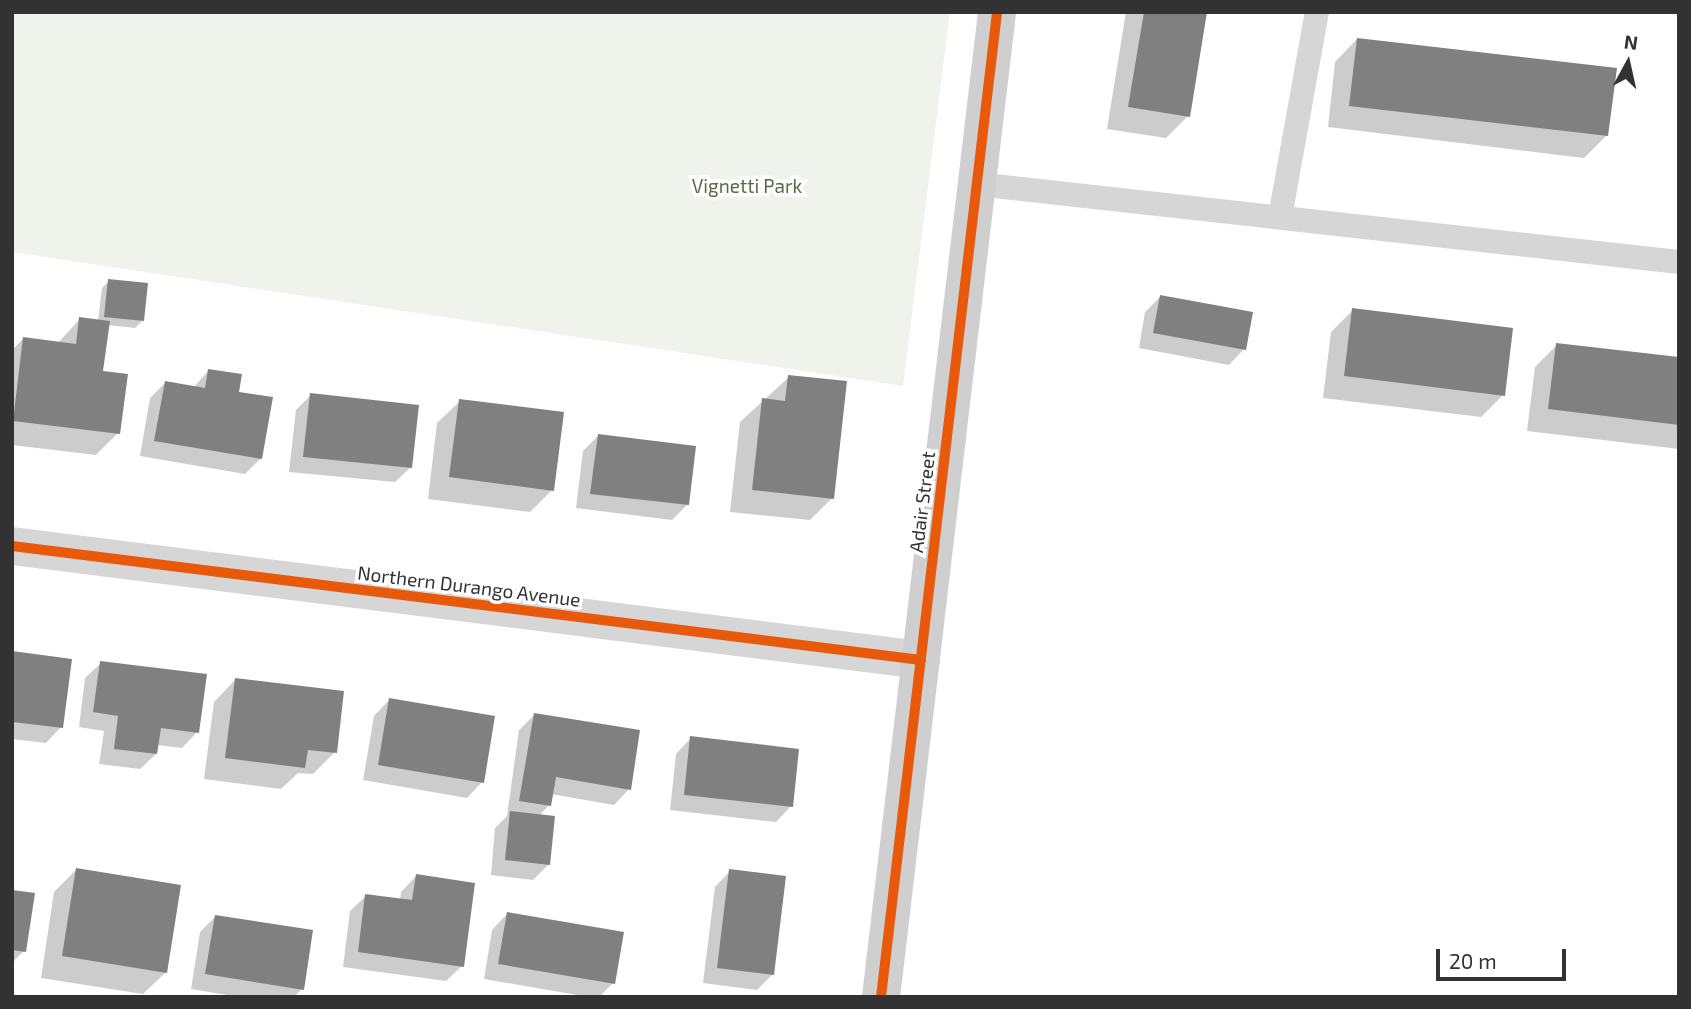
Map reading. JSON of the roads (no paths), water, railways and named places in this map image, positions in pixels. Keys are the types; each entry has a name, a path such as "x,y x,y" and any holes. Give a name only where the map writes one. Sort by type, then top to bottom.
{"street":[{"name":"Adair Street","path":"881,997 998,12"},
{"name":"Northern Durango Avenue","path":"12,546 921,660"}],"lane":[{"path":"1280,218 1317,12"},
{"path":"977,184 1679,262"}],"park label":[{"name":"Vignetti Park","path":"747,186"}]}
